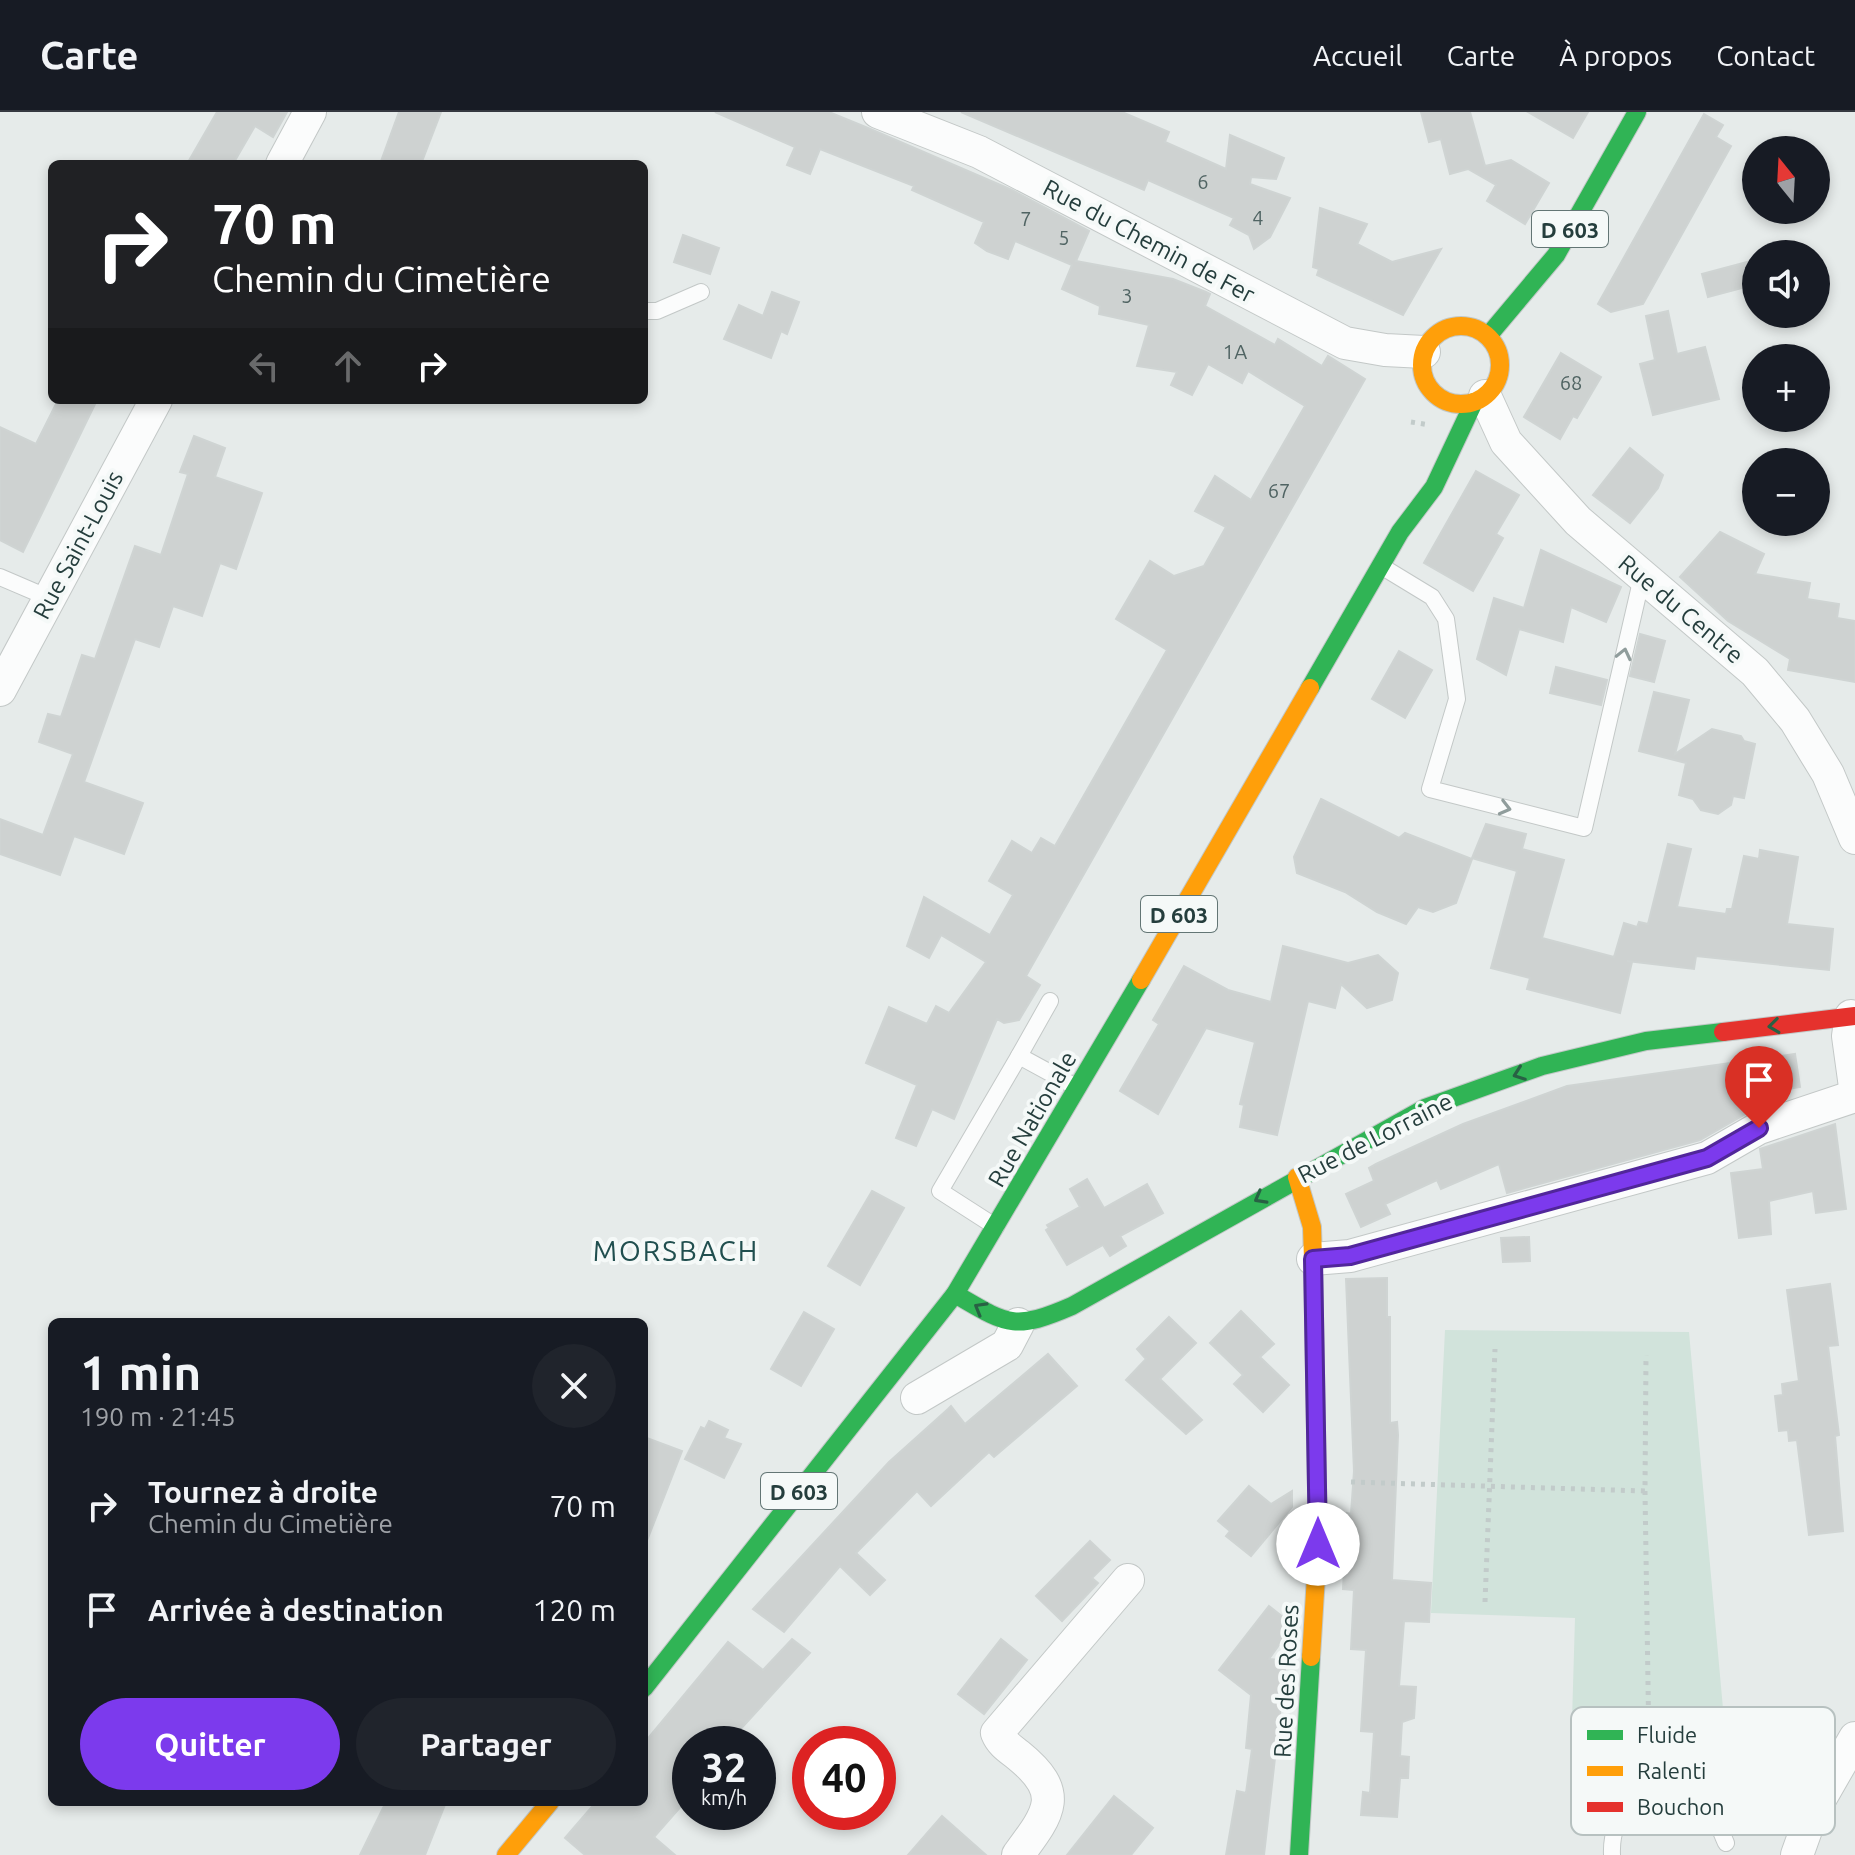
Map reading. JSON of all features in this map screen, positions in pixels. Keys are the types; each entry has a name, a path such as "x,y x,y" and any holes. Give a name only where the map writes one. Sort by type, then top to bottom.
{"main road":[{"name":"D 603","path":"1488,336 1556,255 1637,112"},
{"path":"1465,325 1488,336 1495,345 1501,366 1499,378 1480,399 1437,405 1423,377 1424,352 1430,340 1452,326 1465,325"},
{"name":"Rue Nationale","path":"648,1683 955,1294 1078,1088 1380,565 1400,532 1423,508 1480,399"},
{"name":"Rue Nationale","path":"1400,532 1403,502 1409,489"},
{"name":"Rue de Lorraine","path":"1018,1324 1030,1324 1072,1306 1297,1177 1425,1108 1542,1066 1646,1041 1854,1015"},
{"name":"Rue des Roses","path":"1297,1177 1312,1227 1318,1482 1318,1544 1299,1855"},
{"path":"955,1294 1006,1323 1018,1324"},
{"path":"506,1855 547,1806"}],"street":[{"path":"284,160 310,112"},
{"name":"Rue du Chemin de Fer","path":"878,112 979,152 1345,343 1385,350 1424,352"},
{"name":"Rue du Centre","path":"1480,399 1506,442 1578,521 1755,672 1795,720 1828,774 1855,838"},
{"name":"Rue Saint-Louis","path":"0,690 154,404"},
{"path":"1455,450 1474,442 1506,442"},
{"path":"1313,1259 1350,1256 1707,1158 1854,1080 1848,1036 1854,1015"},
{"path":"917,1398 1007,1345 1018,1324"},
{"path":"1018,1855 1049,1803 1048,1788 1039,1772 1000,1741 997,1733 1128,1580"},
{"path":"1835,1773 1855,1738"},
{"path":"1797,1855 1804,1835"}],"lane":[{"path":"648,311 657,311 701,292"},
{"path":"1380,565 1432,597 1446,619 1457,699 1430,789 1584,828 1642,577"},
{"path":"0,577 49,598"},
{"path":"996,1227 940,1191 1050,1001"},
{"path":"1019,1056 1078,1088"},
{"path":"1611,1835 1612,1855"},
{"path":"1721,1835 1726,1843"}],"path":[{"path":"1485,1602 1495,1349"},
{"path":"1646,1355 1648,1707"},
{"path":"1318,1482 1491,1484 1645,1491"}],"shaded area":[{"path":"1445,1330 1689,1332 1723,1707 1572,1707 1575,1618 1431,1613"}],"building":[{"path":"217,112 287,112 273,137 255,126 235,160 189,160"},
{"path":"399,112 441,112 423,160 381,160"},
{"path":"715,112 829,112 868,128 1012,190 1089,231 1076,261 1173,279 1206,292 1210,294 1205,306 1275,345 1278,339 1322,366 1328,356 1365,379 1026,976 1040,985 1019,1020 1004,1023 997,1019 954,1119 932,1109 916,1146 896,1138 917,1085 866,1063 889,1007 927,1024 936,1006 949,1013 986,962 941,935 929,958 907,946 924,897 990,935 1013,895 989,881 1012,841 1032,853 1041,838 1055,846 1167,650 1116,619 1150,561 1174,576 1204,566 1226,527 1195,511 1215,476 1251,500 1305,406 1248,371 1242,383 1208,364 1192,395 1171,385 1177,372 1137,366 1149,325 1099,314 1100,306 1062,289 1072,265 1015,241 1008,259 987,251 975,243 984,222 912,190 914,186 820,149 810,174 787,165 795,147"},
{"path":"961,112 1122,112 1169,132 1165,142 1226,169 1230,135 1284,158 1276,179 1251,177 1250,184 1290,198 1270,237 1254,249 1249,235 1230,225 1234,218 1148,180 1144,190"},
{"path":"1421,112 1470,112 1485,166 1511,160 1549,183 1525,224 1487,201 1496,185 1468,169 1450,174 1441,139 1429,142"},
{"path":"1528,112 1588,112 1573,138"},
{"path":"1704,114 1723,125 1716,137 1731,146 1643,304 1611,312 1598,304"},
{"path":"1320,208 1367,224 1357,244 1392,262 1441,249 1403,315 1317,275 1319,269 1313,267"},
{"path":"683,235 719,248 710,274 674,262"},
{"path":"1742,263 1742,288 1708,297 1702,274"},
{"path":"772,292 799,302 787,334 781,331 771,358 724,339 739,305 763,316"},
{"path":"1668,311 1677,354 1705,347 1719,399 1653,415 1640,364 1655,360 1646,316"},
{"path":"1561,353 1601,377 1577,418 1573,416 1560,439 1524,417"},
{"path":"56,404 95,404 23,552 0,540 0,427 36,444"},
{"path":"194,436 225,448 215,477 262,493 236,569 220,563 202,616 173,606 159,647 135,639 84,782 143,803 124,854 74,836 60,875 0,854 0,819 43,835 73,754 39,742 48,714 61,717 82,655 95,659 135,546 161,555 188,474 180,472"},
{"path":"1630,448 1663,475 1658,488 1630,523 1593,495"},
{"path":"1476,471 1519,495 1496,534 1503,538 1473,591 1424,563"},
{"path":"1720,532 1764,554 1755,574 1810,583 1807,599 1839,604 1837,618 1855,621 1855,682 1788,670 1790,659 1728,621 1680,577"},
{"path":"1541,550 1621,587 1606,622 1571,607 1563,642 1519,629 1506,675 1477,659 1494,598 1524,608"},
{"path":"1640,634 1665,641 1654,682 1630,676"},
{"path":"1399,651 1432,670 1405,718 1372,699"},
{"path":"1556,667 1607,680 1601,705 1550,693"},
{"path":"1654,692 1689,700 1675,754 1712,729 1741,736 1744,741 1755,744 1744,798 1733,796 1731,805 1718,814 1701,810 1693,799 1679,795 1686,763 1639,751"},
{"path":"1321,799 1399,838 1405,833 1472,859 1456,903 1433,912 1418,907 1406,924 1377,912 1345,892 1297,873 1294,857"},
{"path":"1486,824 1526,834 1522,849 1564,860 1542,938 1614,957 1624,923 1637,927 1639,922 1648,924 1668,844 1691,849 1677,907 1726,914 1727,909 1732,909 1744,856 1759,859 1760,850 1798,857 1787,924 1833,929 1829,970 1696,956 1694,969 1627,961 1632,962 1620,1013 1527,989 1530,978 1491,968 1517,871 1472,858"},
{"path":"1283,946 1348,963 1378,955 1398,973 1392,1000 1367,1008 1341,984 1335,1008 1308,1001 1277,1135 1240,1127 1244,1105 1240,1104 1255,1042 1206,1028 1158,1114 1120,1091 1159,1024 1153,1020 1184,966 1228,990 1271,1002"},
{"path":"1795,1054 1800,1087 1746,1096 1749,1112 1700,1140 1507,1193 1499,1164 1441,1189 1437,1180 1385,1204 1390,1214 1361,1227 1346,1194 1374,1181 1369,1168 1376,1164 1463,1124 1567,1086"},
{"path":"1835,1124 1846,1209 1816,1213 1813,1191 1769,1201 1771,1234 1739,1238 1731,1173 1763,1169 1760,1149"},
{"path":"1087,1179 1104,1208 1147,1184 1163,1213 1120,1236 1126,1246 1110,1256 1103,1245 1067,1265 1046,1230 1049,1228 1047,1225 1080,1207 1070,1189"},
{"path":"872,1191 904,1208 860,1285 828,1266"},
{"path":"1529,1237 1530,1261 1503,1262 1501,1238"},
{"path":"1387,1278 1390,1423 1397,1422 1398,1435 1392,1580 1431,1583 1429,1622 1404,1621 1399,1686 1416,1687 1414,1718 1402,1722 1400,1756 1409,1757 1408,1778 1400,1778 1397,1817 1361,1815 1363,1792 1370,1793 1374,1732 1361,1731 1366,1650 1351,1649 1354,1590 1343,1589 1347,1513 1351,1514 1354,1471 1346,1279"},
{"path":"1830,1284 1838,1345 1828,1346 1839,1435 1835,1436 1843,1531 1809,1535 1797,1440 1789,1441 1788,1430 1779,1431 1775,1396 1783,1395 1782,1384 1799,1381 1787,1290"},
{"path":"1241,1311 1274,1344 1260,1357 1289,1385 1263,1412 1234,1384 1243,1375 1210,1343"},
{"path":"804,1312 834,1329 801,1386 771,1369"},
{"path":"1169,1317 1196,1343 1160,1379 1202,1420 1186,1434 1126,1380 1146,1359 1137,1349"},
{"path":"1048,1354 1077,1386 994,1457 989,1452 931,1506 917,1491 856,1553 885,1580 870,1595 840,1566 784,1632 753,1609 889,1462 951,1406 965,1424"},
{"path":"709,1421 728,1430 724,1438 741,1444 724,1478 685,1459 701,1427 705,1429"},
{"path":"648,1438 682,1451 648,1538"},
{"path":"1249,1486 1271,1504 1292,1491 1292,1507 1251,1556 1226,1536 1230,1531 1218,1521"},
{"path":"1090,1541 1110,1560 1092,1578 1098,1583 1062,1621 1036,1596"},
{"path":"1269,1606 1288,1621 1287,1634 1269,1659 1286,1661 1264,1855 1226,1855 1237,1791 1246,1793 1252,1749 1246,1748 1251,1695 1219,1670"},
{"path":"792,1639 810,1653 743,1726 672,1726 672,1816 654,1837 675,1855 585,1855 565,1838 593,1806 648,1806 648,1738 728,1642 763,1670"},
{"path":"1001,1639 1027,1660 984,1714 958,1694"},
{"path":"1114,1796 1153,1828 1131,1855 1067,1855"},
{"path":"384,1806 444,1806 425,1855 360,1855"},
{"path":"942,1816 986,1855 908,1855"}],"traffic: fast":[{"path":"1488,336 1556,255 1637,112"},
{"path":"1310,688 1400,532 1434,487 1474,402"},
{"path":"648,1683 955,1294 1141,980"},
{"path":"955,1294 987,1312 1012,1321 1052,1314 1072,1306 1425,1108 1542,1066 1646,1041 1723,1032"},
{"path":"1299,1855 1311,1657"}],"traffic: slow":[{"path":"1453,326 1469,326 1483,332 1494,343 1500,365 1494,387 1483,398 1469,404 1453,404 1439,398 1428,387 1422,373 1422,357 1428,343 1439,332 1453,326"},
{"path":"1141,980 1310,688"},
{"path":"1297,1177 1312,1227 1313,1259 1318,1544 1311,1657"},
{"path":"506,1855 547,1806"}],"traffic: jam":[{"path":"1723,1032 1855,1016"}],"district":[{"name":"MORSBACH","path":"676,1250"}],"route":[{"path":"1318,1544 1317,1331 1313,1259 1350,1256 1707,1158 1759,1128"}]}
